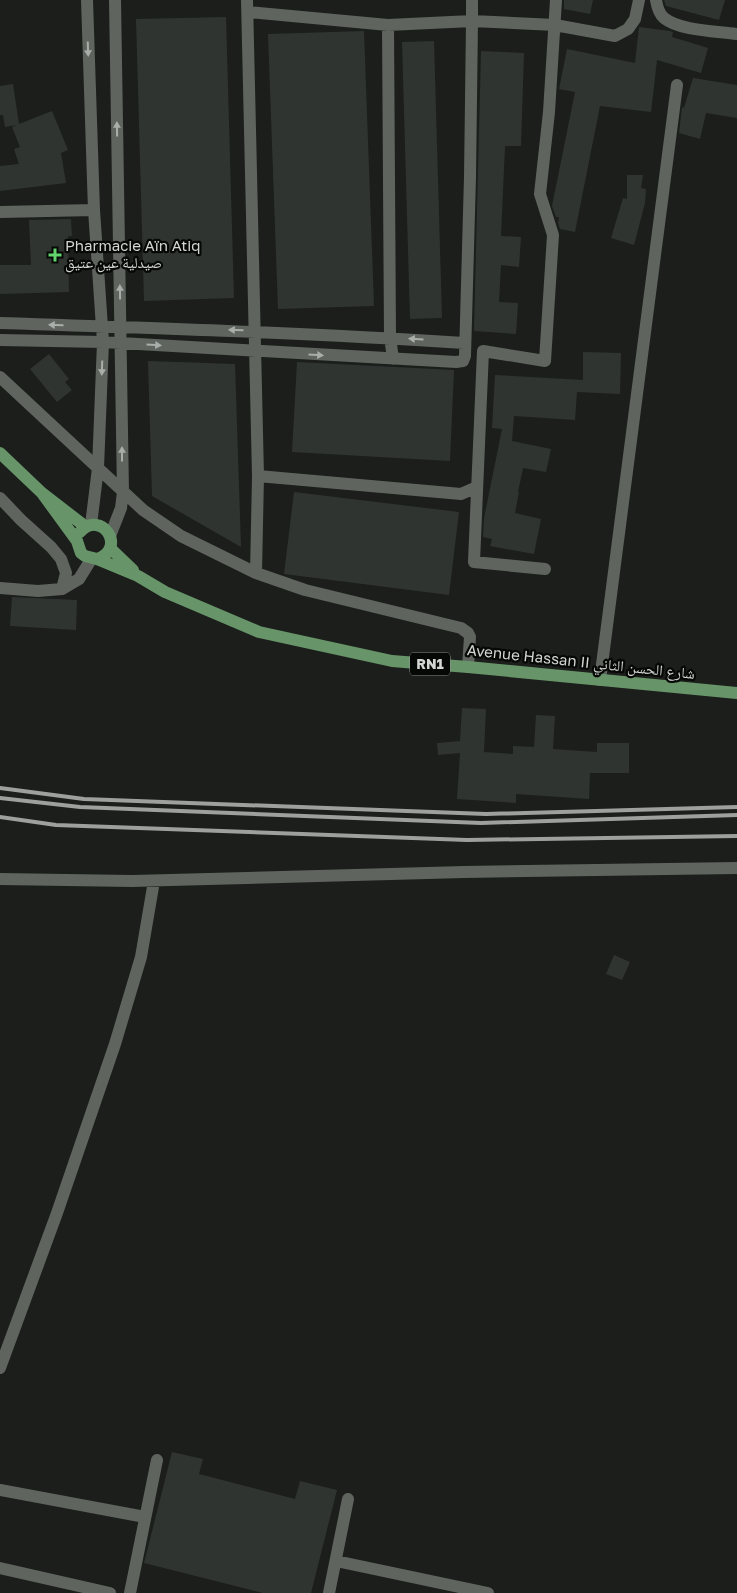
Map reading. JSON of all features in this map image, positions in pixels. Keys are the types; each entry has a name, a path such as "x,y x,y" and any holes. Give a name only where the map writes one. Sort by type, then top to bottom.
{"main road":[{"name":"Avenue Hassan II شارع الحسن الثاني","path":"0,453 42,494 88,526 97,525 103,527 110,542 138,576"},
{"name":"Avenue Hassan II شارع الحسن الثاني","path":"42,494 77,542 81,553 138,576 165,592 259,632 392,661 737,693"},
{"path":"77,542 81,530 88,526"},
{"path":"94,558 107,553 110,542"}],"street":[{"path":"87,0 94,210 103,342 98,468 88,526"},
{"path":"110,542 120,508 122,492 115,0"},
{"path":"0,340 103,342 255,352 461,362 465,356 472,0"},
{"path":"545,569 474,562 483,351 545,361 553,235 540,194 549,112 556,0"},
{"path":"256,573 258,476 247,6 388,24 472,21 555,25 615,36 628,29 635,19 639,0"},
{"path":"656,0 658,9 663,17 681,26 737,34"},
{"path":"388,24 390,337 393,359"},
{"path":"600,680 677,85"},
{"path":"0,212 94,210"},
{"path":"0,323 255,331 390,337 464,343"},
{"path":"0,377 122,492 143,510 181,536 256,573 305,590 461,628 470,637 468,667"},
{"path":"258,476 460,494 477,487"},
{"path":"0,498 61,559 66,573 62,589"},
{"path":"0,588 38,591 62,589 80,579 94,558"},
{"path":"0,880 154,881 464,872 737,868"},
{"path":"0,1368 57,1213 118,1035 142,958 154,881"},
{"path":"130,1593 157,1460"},
{"path":"0,1490 145,1518"},
{"path":"330,1593 348,1500"},
{"path":"336,1562 488,1593"},
{"path":"0,1568 110,1593"}],"building":[{"path":"564,0 593,0 590,14 564,9"},
{"path":"664,0 725,0 719,20 666,6"},
{"path":"226,17 234,298 144,301 136,19"},
{"path":"639,27 670,31 673,32 672,37 708,48 701,73 657,60 651,112 600,106 575,232 560,229 559,217 556,217 552,206 575,92 559,89 567,49 635,63"},
{"path":"364,31 374,306 278,309 268,34"},
{"path":"434,41 442,318 410,319 402,42"},
{"path":"481,51 524,53 521,146 505,146 501,236 521,237 519,267 501,265 499,302 518,303 516,334 474,331"},
{"path":"693,78 737,85 737,118 706,113 700,139 679,133 682,107 684,108"},
{"path":"13,84 19,124 52,111 68,150 61,153 66,183 0,191 0,166 19,164 14,149 20,147 12,127 17,125 5,127 3,115 0,115 0,86"},
{"path":"627,175 643,175 641,188 646,189 645,203 634,245 611,238 623,198 627,199"},
{"name":"Pharmacie Aïn Atiq صيدلية عين عتيق","path":"71,219 72,236 68,236 69,292 0,294 0,265 31,265 29,220"},
{"path":"583,352 621,353 620,394 577,392 575,420 514,416 512,441 551,449 546,472 523,468 515,513 541,519 534,554 490,546 492,539 483,537 484,518 502,429 492,428 495,375 583,380"},
{"path":"49,354 69,379 65,382 72,390 57,402 30,369"},
{"path":"148,361 235,364 241,547 152,496"},
{"path":"297,362 454,370 450,461 292,452"},
{"path":"294,492 459,512 449,595 284,574"},
{"path":"12,597 77,600 76,630 10,626"},
{"path":"462,708 486,709 484,752 513,754 513,746 534,747 536,715 555,716 553,749 597,752 597,743 629,743 629,773 590,773 589,799 516,794 516,803 457,799 460,753 438,755 437,743 460,741"},
{"path":"614,955 630,962 622,980 606,974"},
{"path":"172,1452 203,1459 199,1474 295,1499 300,1481 337,1490 311,1593 263,1593 144,1563"}],"railway":[{"path":"0,788 84,799 486,814 737,807"},
{"path":"0,798 80,807 481,823 737,815"},
{"path":"0,817 56,825 467,840 737,836"}],"place":[{"name":"Pharmacie Aïn Atiq صيدلية عين عتيق","path":"55,255"}]}
